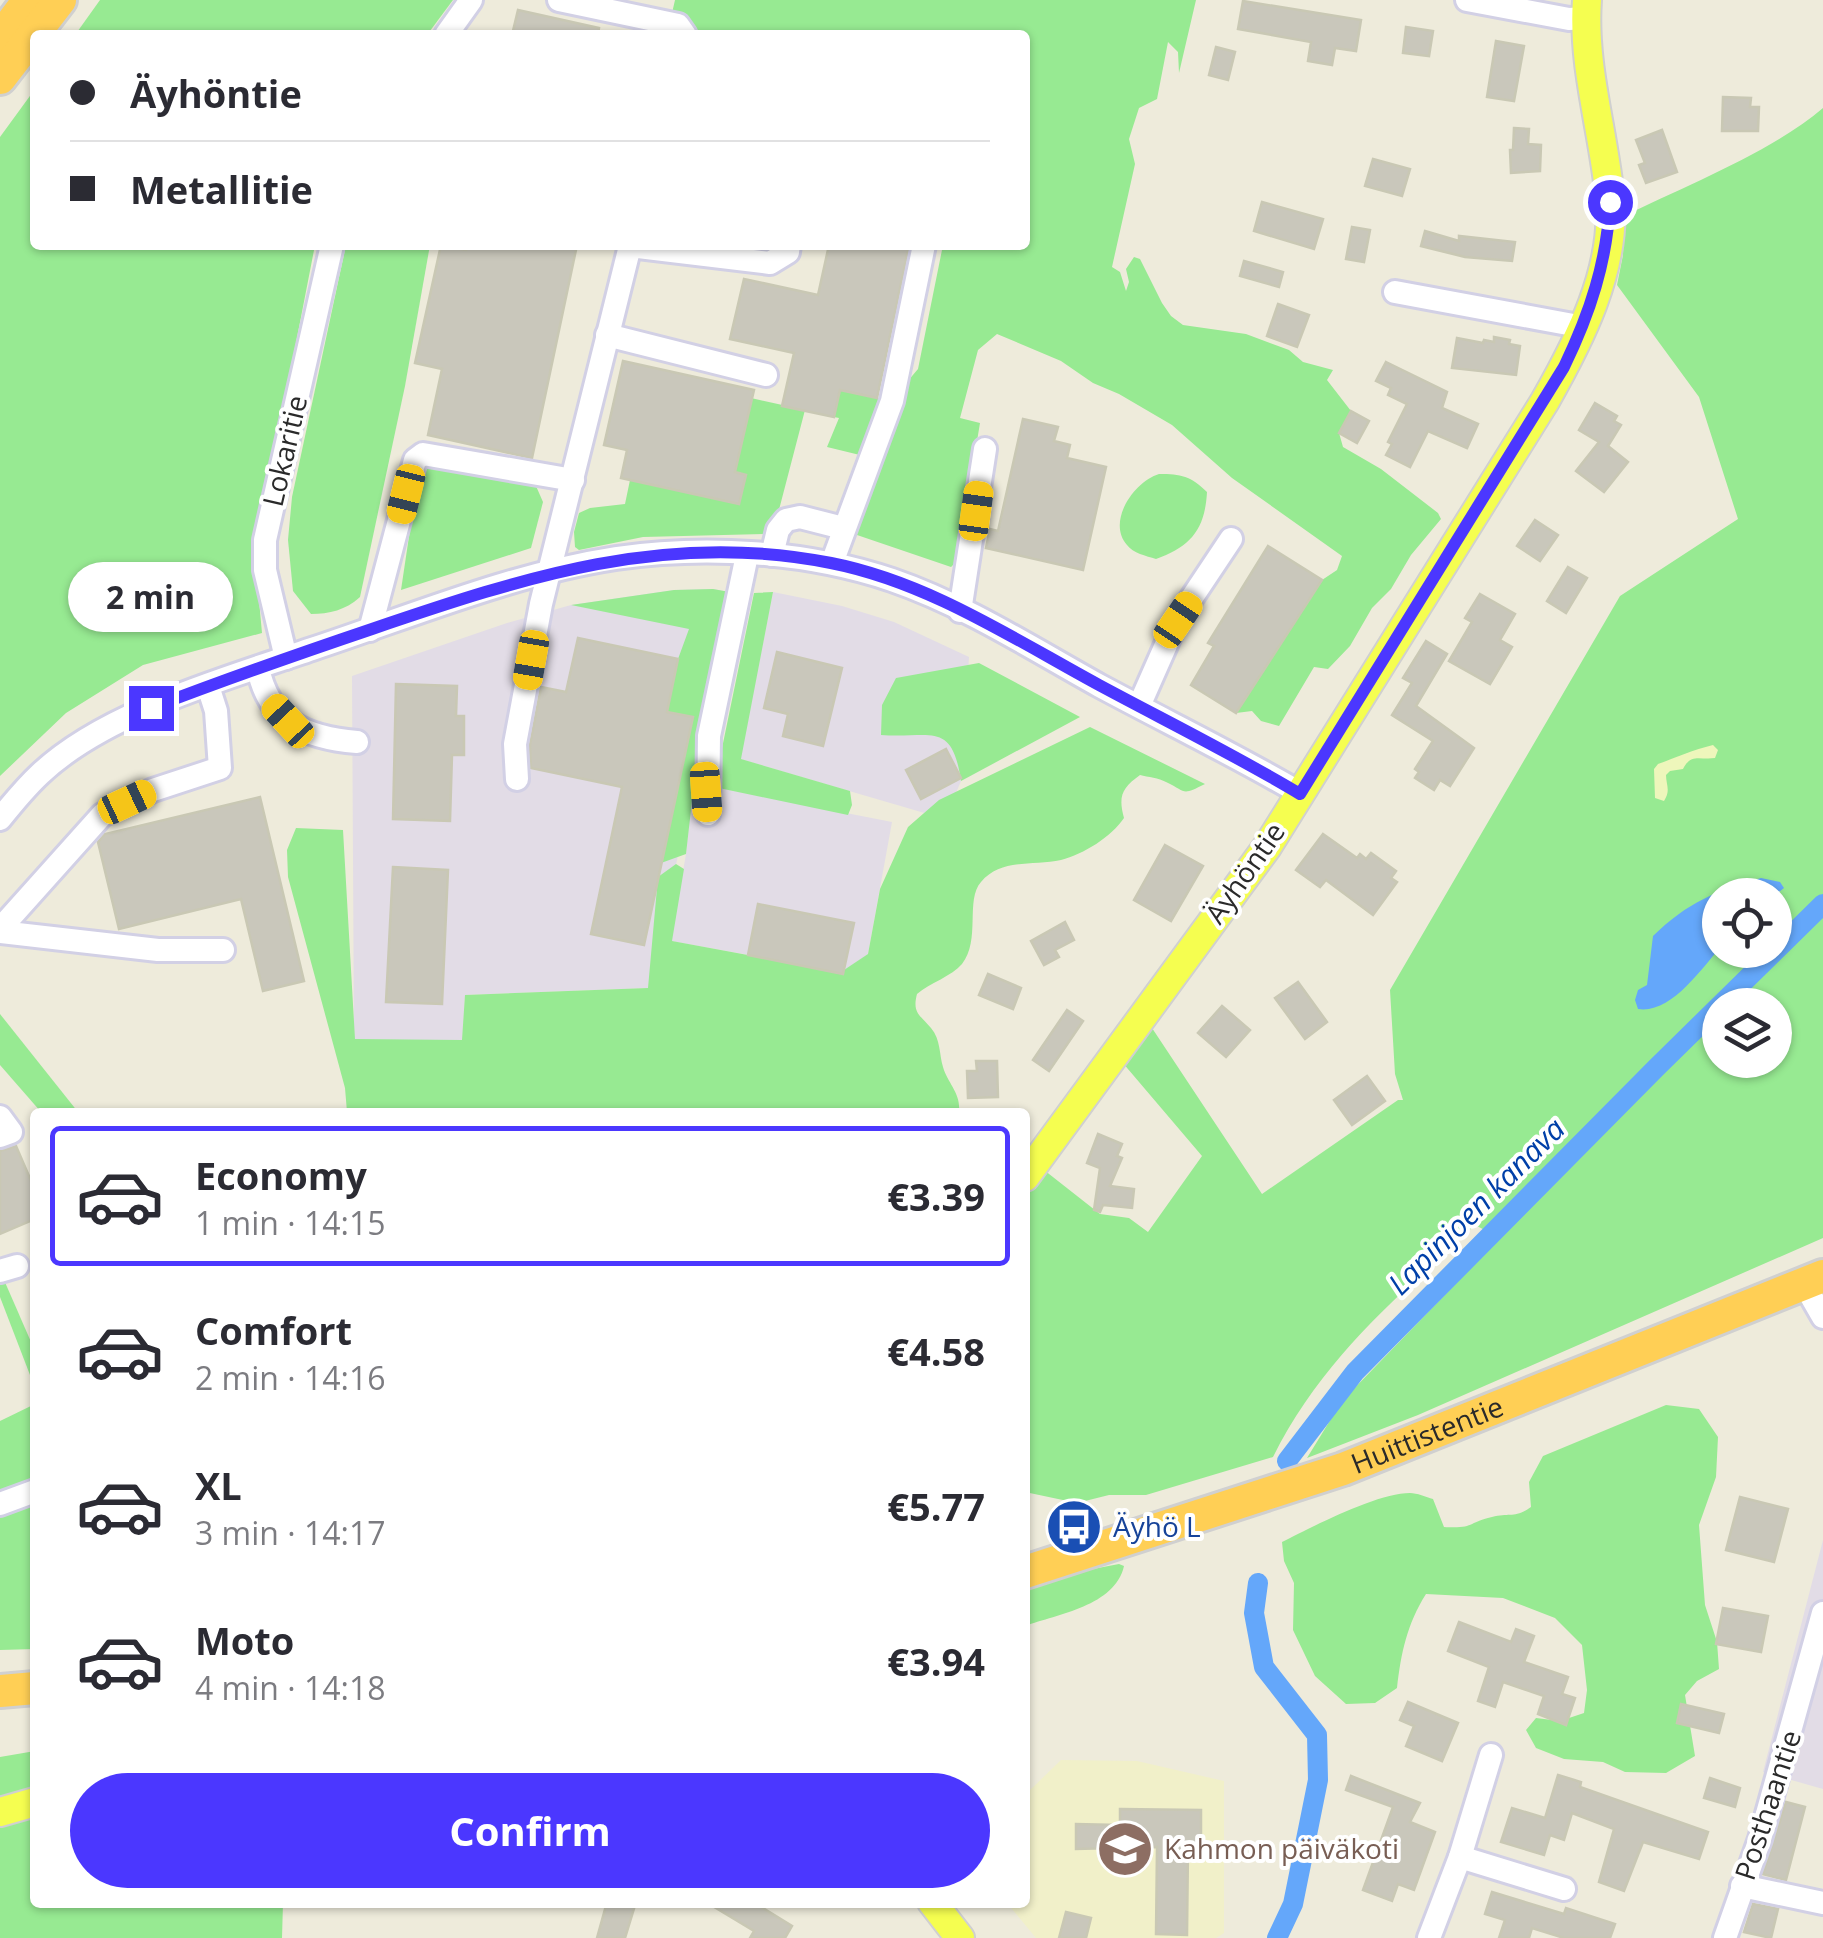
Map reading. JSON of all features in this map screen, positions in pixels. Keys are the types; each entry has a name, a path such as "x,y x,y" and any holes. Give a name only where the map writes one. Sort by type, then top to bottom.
{"highway":[{"path":"0,38 28,0"},
{"path":"37,30 60,0"},
{"path":"0,78 30,39"},
{"name":"Huittistentie","path":"1030,1570 1342,1469 1814,1280"},
{"path":"0,1691 30,1688"}],"main road":[{"name":"Äyhöntie","path":"1030,1170 1267,847 1545,401 1584,327 1608,245 1610,202 1586,9"},
{"path":"0,1812 30,1803"},
{"path":"937,1908 960,1938"}],"street":[{"path":"450,30 471,0"},
{"path":"559,0 678,24 682,30"},
{"path":"1468,0 1569,18 1586,9"},
{"name":"Lokaritie","path":"286,658 264,570 265,540 331,250"},
{"path":"517,779 515,744 550,572 629,250"},
{"path":"663,250 770,263 789,250"},
{"path":"832,563 892,401 923,250"},
{"path":"1396,292 1584,327"},
{"path":"607,336 766,374"},
{"path":"960,611 985,449"},
{"path":"370,630 414,460 423,454 573,480"},
{"path":"772,556 778,530 786,520 800,517 844,528"},
{"path":"1139,706 1178,620 1232,539"},
{"path":"0,819 41,773 81,743 122,720 286,658 550,572 615,558 663,554 772,556 832,563 891,580 960,611 1300,794"},
{"path":"708,814 709,736 747,555"},
{"path":"258,668 264,694 288,721 314,735 358,742"},
{"path":"0,931 102,814 153,790 220,768 216,710 208,686"},
{"path":"0,931 158,950 223,950"},
{"path":"0,1117 11,1132 0,1136"},
{"path":"1814,1280 1823,1317"},
{"path":"0,1504 30,1493"},
{"name":"Posthaantie","path":"1725,1938 1760,1838 1823,1614"},
{"path":"1430,1938 1491,1755"},
{"path":"1460,1857 1564,1889"},
{"path":"1742,1886 1823,1902"}],"shaded area":[{"path":"674,590 735,593 694,783 892,822 864,976 671,941 691,796 649,988 465,995 463,1040 354,1040 352,676 571,605"},
{"path":"773,592 842,606 894,622 969,657 961,781 945,819 740,759"},
{"path":"1823,1540 1823,1789 1763,1772"},
{"name":"Kahmon päiväkoti","path":"1061,1760 1137,1761 1224,1781 1224,1933 1216,1938 1036,1938 1011,1908 1030,1908 1030,1790"}],"green space":[{"path":"100,0 453,0 431,30 79,30"},
{"path":"675,0 1196,0 1179,73 1178,52 1168,42 1157,99 1139,108 1129,139 1135,164 1112,267 1120,272 1126,291 1126,269 1134,257 1140,259 1162,303 1183,325 1246,334 1289,350 1303,362 1333,370 1327,380 1351,411 1339,433 1343,447 1381,469 1441,519 1411,555 1391,589 1372,608 1350,646 1328,669 1314,667 1279,726 1261,721 1252,711 1236,713 1322,580 1337,570 1342,556 1232,478 1172,425 1093,383 1061,361 997,334 978,350 960,418 980,423 957,561 951,567 857,535 854,524 907,382 918,369 942,250 1030,250 1030,30 668,30"},
{"path":"30,96 30,250 314,250 267,492 253,535 262,633 143,665 66,713 0,776 0,137"},
{"path":"1823,108 1823,1238 1418,1415 1307,1458 1342,1401 1500,1238 1475,1225 1389,1305 1338,1360 1314,1390 1273,1457 1146,1495 1109,1495 1077,1503 1030,1493 1030,1191 1044,1170 1100,1214 1129,1218 1148,1232 1202,1156 1122,1062 1152,1028 1262,1194 1403,1100 1395,1074 1390,990 1620,596 1738,519 1699,397 1617,285 1624,216 1779,139"},
{"path":"345,250 429,250 360,597 349,605 311,614 293,591 288,540 292,497"},
{"path":"840,390 883,399 864,456 827,447 839,418 834,417"},
{"path":"751,398 805,410 774,529 764,534 643,537 579,550 575,547 579,513 625,504 630,480 746,475 735,472"},
{"path":"428,466 536,486 543,502 531,548 401,590 414,503 423,469"},
{"path":"1159,474 1185,477 1207,492 1203,517 1194,535 1178,549 1156,559 1130,548 1121,535 1120,525 1133,493"},
{"path":"674,590 735,593 694,783 686,854 661,863 692,717 667,712 689,629 571,605"},
{"path":"773,592 741,759 850,791 852,805 848,815 714,787 754,593"},
{"path":"979,663 1080,717 961,781 952,748 945,740 925,735 881,735 882,705 896,678"},
{"path":"1090,727 1205,784 1184,791 1140,775 1123,793 1124,818 1096,844 1061,860 998,869 981,882 974,899 968,954 958,968 917,994 916,1000 918,1013 937,1037 943,1067 959,1108 347,1108 345,1088 288,877 287,850 296,828 343,830 355,1039 462,1040 465,995 648,988 658,877 676,864 684,869 672,941 841,972 868,954 880,889 908,827 939,800"},
{"path":"0,1014 75,1108 38,1108 0,1065"},
{"path":"4,1280 30,1340 30,1375 0,1297 0,1281"},
{"path":"1666,1405 1699,1409 1718,1437 1716,1477 1699,1525 1705,1605 1717,1642 1719,1669 1697,1681 1685,1695 1695,1756 1666,1773 1625,1772 1603,1762 1564,1759 1536,1748 1526,1730 1536,1718 1560,1721 1584,1713 1587,1690 1582,1645 1555,1618 1503,1598 1426,1594 1406,1639 1397,1688 1375,1703 1346,1704 1315,1676 1293,1630 1294,1583 1284,1561 1282,1542 1345,1512 1396,1494 1413,1493 1433,1499 1444,1527 1466,1526 1520,1513 1531,1507 1529,1482 1543,1456"},
{"path":"30,1406 30,1485 0,1494 0,1421"},
{"path":"30,1500 30,1649 0,1650 0,1511"},
{"path":"1124,1566 1119,1580 1097,1599 1030,1624 1030,1581"},
{"path":"30,1752 30,1790 0,1799 0,1757"},
{"path":"30,1817 30,1908 283,1908 282,1938 0,1938 0,1824"}],"sand":[{"path":"1713,745 1718,750 1715,758 1692,759 1683,769 1670,771 1666,775 1668,791 1664,801 1655,798 1654,769 1658,764"}],"water":[{"path":"1702,900 1703,968 1662,1005 1638,1009 1635,1000 1638,990 1647,985 1653,936"}],"building":[{"path":"1243,1 1361,20 1356,51 1335,48 1332,65 1308,61 1311,42 1238,29"},
{"path":"518,10 599,28 599,30 513,30"},
{"path":"1406,27 1433,31 1429,56 1403,53"},
{"path":"1496,41 1524,46 1514,101 1487,97"},
{"path":"1216,47 1235,52 1228,80 1209,75"},
{"path":"1723,97 1751,98 1750,107 1759,107 1758,131 1722,131"},
{"path":"1514,128 1529,129 1528,144 1541,145 1540,171 1511,173"},
{"path":"1662,130 1677,172 1646,183 1639,165 1645,163 1636,140"},
{"path":"1373,159 1410,169 1402,196 1365,186"},
{"path":"1262,202 1323,219 1314,249 1254,231"},
{"path":"1352,227 1370,230 1364,262 1346,259"},
{"path":"1425,231 1459,241 1459,236 1515,242 1512,261 1465,257 1421,246"},
{"path":"440,250 576,250 532,458 428,435 442,369 415,363"},
{"path":"828,250 908,250 877,398 840,390 834,417 782,406 794,353 730,339 744,279 818,295"},
{"path":"1244,261 1283,272 1279,287 1240,276"},
{"path":"1278,304 1309,315 1297,347 1267,336"},
{"path":"1494,337 1520,346 1516,375 1452,368 1457,338 1483,343 1494,342"},
{"path":"623,361 754,390 735,472 746,475 739,504 621,478 627,450 604,445"},
{"path":"1386,362 1447,392 1442,408 1478,424 1467,448 1428,431 1410,467 1386,455 1392,444 1388,442 1407,404 1388,395 1391,388 1376,381"},
{"path":"1595,403 1617,416 1614,421 1621,425 1608,446 1628,462 1604,492 1576,471 1599,442 1579,430"},
{"path":"1351,411 1369,421 1357,443 1339,433"},
{"path":"1023,419 1058,427 1054,441 1070,445 1067,458 1106,467 1083,570 986,548 990,529 998,531"},
{"path":"1535,520 1558,535 1540,561 1517,546"},
{"path":"1268,546 1322,580 1236,713 1191,685 1214,646 1208,643"},
{"path":"1568,567 1587,578 1566,613 1547,601"},
{"path":"1480,594 1515,614 1500,640 1512,647 1490,684 1449,661 1472,622 1465,618"},
{"path":"578,638 678,659 667,712 693,717 644,945 591,934 622,787 531,768 530,745 541,687 566,692"},
{"path":"1426,641 1447,654 1416,706 1474,748 1450,786 1440,780 1434,790 1415,778 1419,772 1415,769 1433,741 1392,715 1412,683 1403,678"},
{"path":"777,652 842,668 823,746 783,736 788,714 764,708"},
{"path":"396,684 457,686 456,716 464,716 464,755 452,755 450,821 393,819"},
{"path":"946,749 961,778 921,799 906,770"},
{"path":"260,797 304,981 263,991 241,899 119,929 98,842 105,834"},
{"path":"1323,834 1357,858 1360,854 1366,859 1371,853 1396,871 1391,878 1397,882 1373,915 1326,880 1320,887 1296,870"},
{"path":"1165,845 1203,866 1171,921 1134,900"},
{"path":"393,867 448,870 442,1004 386,1002"},
{"path":"758,904 854,923 843,974 748,955"},
{"path":"1065,922 1074,940 1055,950 1059,957 1044,965 1031,941"},
{"path":"988,974 1021,988 1013,1009 979,995"},
{"path":"1298,982 1327,1022 1305,1039 1275,998"},
{"path":"1222,1006 1250,1030 1226,1057 1198,1033"},
{"path":"1067,1010 1083,1021 1049,1071 1033,1060"},
{"path":"976,1061 997,1061 998,1097 968,1098 967,1071 977,1071"},
{"path":"1367,1076 1385,1101 1352,1125 1334,1100"},
{"path":"1098,1134 1122,1144 1117,1156 1122,1158 1110,1186 1134,1189 1132,1208 1103,1205 1100,1212 1094,1210 1100,1168 1087,1163"},
{"path":"16,1146 30,1178 30,1221 0,1234 0,1151"},
{"path":"1740,1497 1788,1509 1774,1562 1726,1550"},
{"path":"1723,1608 1768,1616 1761,1652 1716,1644"},
{"path":"1459,1622 1511,1642 1516,1629 1534,1636 1524,1662 1568,1677 1562,1694 1575,1698 1566,1725 1538,1714 1544,1696 1503,1682 1495,1707 1478,1701 1489,1667 1448,1651"},
{"path":"1408,1702 1458,1723 1442,1761 1406,1746 1414,1726 1400,1720"},
{"path":"1681,1704 1724,1714 1719,1733 1677,1723"},
{"path":"1558,1775 1581,1782 1580,1787 1708,1832 1699,1859 1643,1842 1624,1891 1599,1882 1614,1829 1572,1813 1564,1840 1550,1835 1544,1855 1501,1842 1512,1808 1545,1818"},
{"path":"1351,1776 1420,1803 1410,1822 1435,1832 1414,1890 1398,1884 1392,1901 1363,1890 1393,1807 1346,1790"},
{"path":"1710,1778 1740,1788 1735,1807 1704,1798"},
{"path":"1786,1802 1805,1807 1786,1880 1763,1874"},
{"path":"1120,1809 1201,1810 1201,1849 1188,1849 1187,1935 1156,1934 1157,1847 1076,1849 1076,1824 1120,1825"},
{"path":"1492,1892 1564,1914 1566,1908 1615,1924 1610,1938 1564,1938 1532,1928 1529,1938 1499,1938 1505,1920 1485,1914"},
{"path":"1753,1904 1778,1909 1771,1938 1744,1932"},
{"path":"605,1908 634,1908 625,1938 597,1938"},
{"path":"716,1908 763,1908 792,1926 785,1938 750,1938 754,1931"},
{"path":"1066,1912 1091,1918 1086,1938 1059,1938"}],"waterway":[{"name":"Lapinjoen kanava","path":"1287,1461 1355,1372 1823,904"},
{"name":"Lapinjoen kanava","path":"1258,1583 1254,1613 1264,1667 1317,1735 1318,1780 1293,1904 1277,1938"}],"place":[{"name":"Äyhö L","path":"1074,1527"},
{"name":"Kahmon päiväkoti","path":"1125,1849"}],"route":[{"path":"151,708 286,658 550,572 615,558 663,554 772,556 832,563 926,594 1300,794 1564,367 1584,327 1600,275 1608,245 1610,202"}]}
